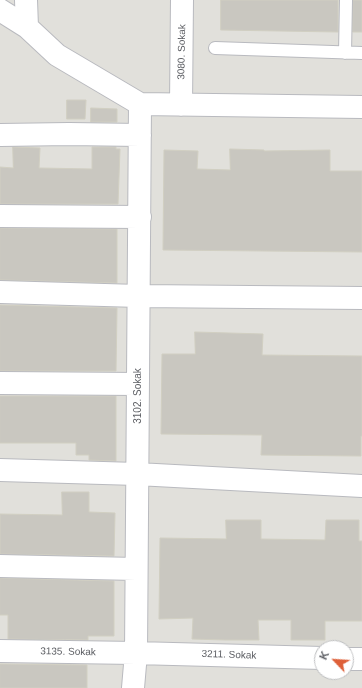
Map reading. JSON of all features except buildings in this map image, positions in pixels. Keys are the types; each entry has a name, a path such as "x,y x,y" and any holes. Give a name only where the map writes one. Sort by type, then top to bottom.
{"street":[{"path":"26,0 26,27"},
{"name":"3080. Sokak","path":"181,105 182,0"},
{"path":"0,10 26,27 57,55 140,104 362,108"},
{"name":"3102. Sokak","path":"133,688 136,653 140,104"},
{"path":"0,135 140,135"},
{"path":"0,216 140,217"},
{"path":"0,292 139,296 362,298"},
{"path":"0,383 138,384"},
{"path":"0,470 138,474 362,486"},
{"path":"0,566 136,569"},
{"name":"3135. Sokak","path":"0,651 136,653"},
{"name":"3211. Sokak","path":"136,653 314,658"}],"lane":[{"path":"345,52 346,0"},
{"path":"215,48 362,53"}],"shaded area":[{"path":"0,0 362,0 362,688 0,688"}]}
